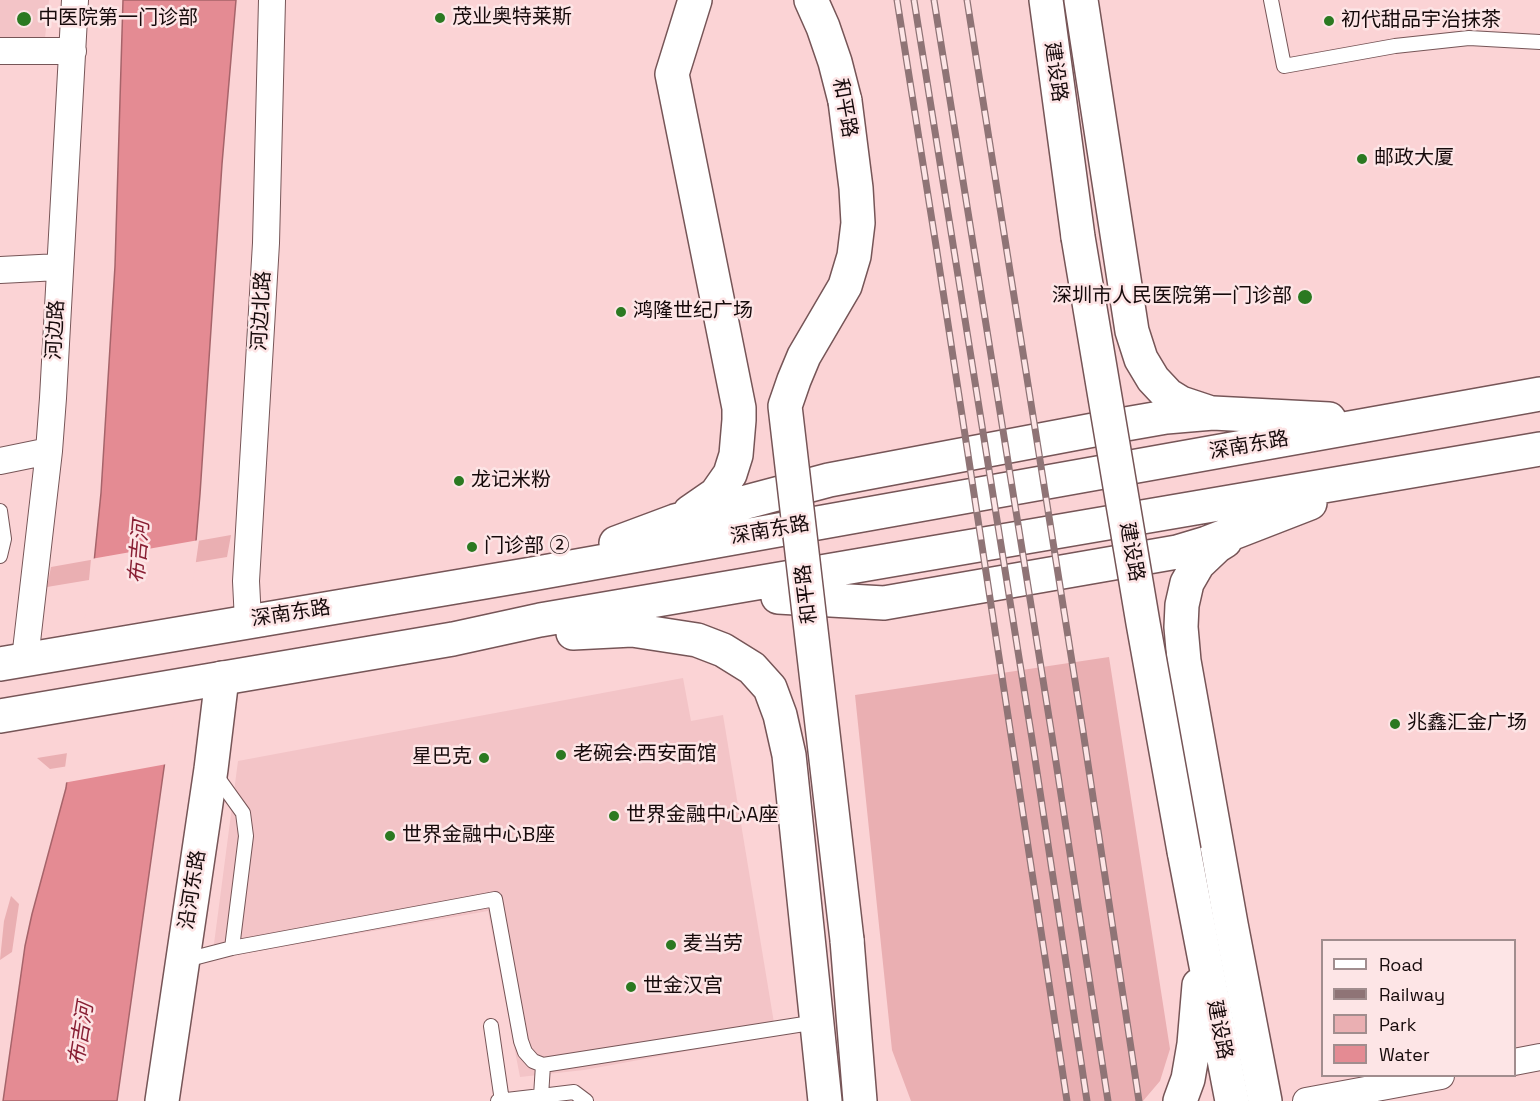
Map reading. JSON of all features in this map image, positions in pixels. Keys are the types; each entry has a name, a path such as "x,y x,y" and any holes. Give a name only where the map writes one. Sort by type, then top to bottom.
{"main road":[{"path":"675,521 711,499 725,483 736,454 739,432 738,408 672,74 695,0"},
{"name":"和平路","path":"811,0 835,62 845,101 858,223 854,256 845,286 804,356 785,406 847,940 861,1101"},
{"name":"建设路","path":"1046,0 1078,237 1143,623 1232,1101"},
{"path":"1081,0 1132,331 1141,359 1153,379 1168,395 1181,403 1213,413"},
{"name":"深南东路","path":"26,659 532,574 1540,394"},
{"path":"532,574 675,521 829,480 1120,425 1166,417 1213,413 1382,422"},
{"path":"0,716 453,639 540,620 1540,449"},
{"path":"706,593 884,603 1177,552 1244,529 1370,478"},
{"path":"1244,529 1217,546 1198,564 1187,583 1182,605 1181,627 1190,695 1265,1101"},
{"path":"453,639 632,630 697,640 723,650 752,668 770,688 780,715 789,755 825,1101"},
{"name":"沿河东路","path":"162,1101 211,769 210,680"},
{"path":"1180,1101 1188,1079 1194,1044 1203,945"},
{"path":"857,1061 876,1101"}],"street":[{"name":"河边路","path":"26,659 49,452 75,0"},
{"name":"河边北路","path":"248,621 246,581 266,243 272,0"},
{"path":"0,51 73,51"},
{"path":"0,270 60,267"},
{"path":"0,461 49,452"},
{"path":"1516,1062 1540,1057"},
{"path":"1306,1101 1436,1077"}],"lane":[{"path":"1271,0 1284,66 1395,46 1469,38 1540,42"},
{"path":"0,511 4,539 0,556"},
{"path":"211,769 243,813 246,836 232,948"},
{"path":"182,960 232,948 495,899 521,1041 525,1052 533,1061 543,1065 817,1022"},
{"path":"491,1026 500,1101 574,1092 586,1101"},
{"path":"541,1096 543,1065"}],"shaded area":[{"name":"中医院第一门诊部","path":"0,0 49,0 45,38 0,41"},
{"path":"683,678 691,721 723,715 776,1035 584,1070 520,1077 488,911 212,959 238,761"}],"green space":[{"path":"231,535 227,557 47,587 51,567"},
{"path":"1109,657 1170,1049 1160,1081 1143,1101 911,1101 892,1050 855,695"},
{"path":"105,747 94,762 50,769 37,758"},
{"path":"11,896 19,904 12,952 0,960 4,921"}],"water":[{"name":"布吉河","path":"123,0 236,0 222,164 196,541 117,1101 3,1101 25,946 66,788 90,602 101,493 115,266"}],"pier":[{"path":"199,540 167,764 63,783 91,559"}],"railway":[{"path":"897,0 1067,1101"},
{"path":"914,0 1032,739 1087,1101"},
{"path":"934,0 1108,1101"},
{"path":"967,0 1139,1101"}],"place":[{"name":"茂业奥特莱斯","path":"440,18"},
{"name":"中医院第一门诊部","path":"24,19"},
{"name":"初代甜品宇治抹茶","path":"1329,21"},
{"name":"邮政大厦","path":"1362,159"},
{"name":"深圳市人民医院第一门诊部","path":"1305,297"},
{"name":"鸿隆世纪广场","path":"621,312"},
{"name":"龙记米粉","path":"459,481"},
{"name":"门诊部 ②","path":"472,547"},
{"name":"兆鑫汇金广场","path":"1395,724"},
{"name":"老碗会·西安面馆","path":"561,755"},
{"name":"星巴克","path":"484,758"},
{"name":"世界金融中心A座","path":"614,816"},
{"name":"世界金融中心B座","path":"390,836"},
{"name":"麦当劳","path":"671,945"},
{"name":"世金汉宫","path":"631,987"}]}
